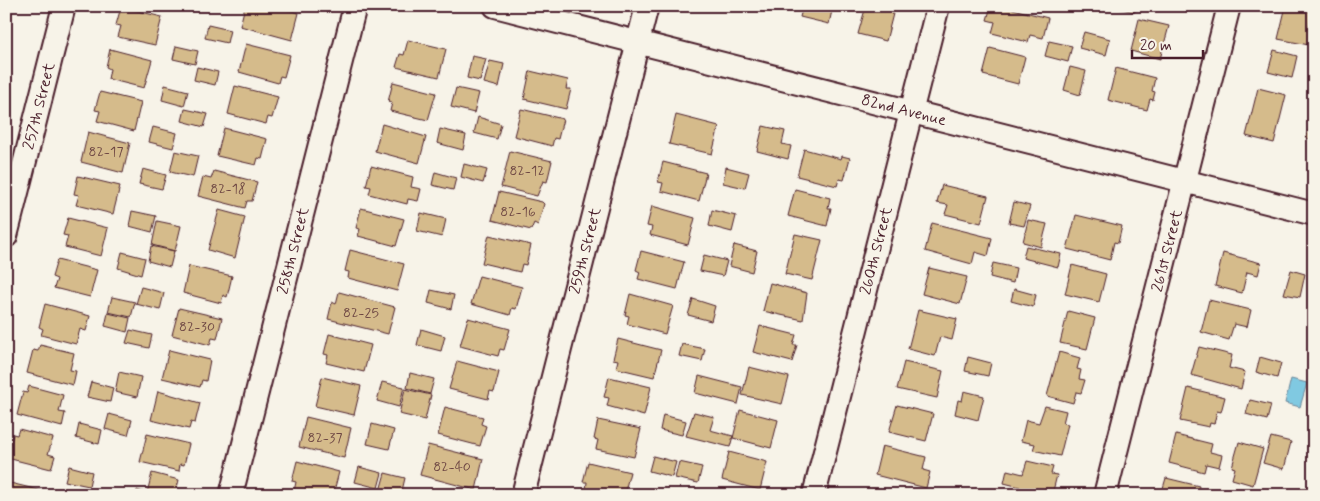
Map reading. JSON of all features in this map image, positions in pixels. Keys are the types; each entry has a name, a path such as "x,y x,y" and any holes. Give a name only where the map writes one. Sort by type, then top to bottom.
{"street":[{"name":"257th Street","path":"6,236 64,6"},
{"name":"258th Street","path":"232,495 355,6"},
{"name":"82nd Avenue","path":"495,6 1314,214"},
{"name":"259th Street","path":"523,495 647,6"},
{"name":"260th Street","path":"814,495 938,6"},
{"name":"261st Street","path":"1105,495 1229,6"}],"water":[{"path":"1291,379 1307,383 1300,407 1285,403"}],"building":[{"path":"245,6 273,6 299,13 292,40 240,26"},
{"path":"803,6 833,6 829,24 800,17"},
{"path":"866,6 895,6 886,41 858,34"},
{"path":"991,6 1001,6 1048,18 1043,38 1030,35 1028,42 992,33 995,22 987,20"},
{"path":"1118,6 1136,6 1135,12 1117,8"},
{"path":"1286,6 1312,12 1308,29 1314,31 1314,46 1278,39"},
{"path":"121,7 162,17 155,45 118,37 121,26 116,25"},
{"path":"1139,19 1169,26 1160,59 1131,51"},
{"path":"208,25 230,30 227,43 205,38"},
{"path":"1084,32 1110,39 1106,55 1079,48"},
{"path":"408,40 446,49 439,77 396,67 400,54 404,55"},
{"path":"1049,41 1072,46 1068,62 1045,56"},
{"path":"246,44 290,55 284,77 280,76 278,83 239,72"},
{"path":"176,46 198,51 195,64 173,59"},
{"path":"990,48 1025,57 1018,84 983,75"},
{"path":"110,49 152,60 144,88 108,79 110,69 106,67"},
{"path":"1274,50 1297,56 1292,78 1268,72"},
{"path":"472,56 486,59 480,81 467,78"},
{"path":"490,61 504,64 499,87 484,83"},
{"path":"197,67 218,72 215,85 194,80"},
{"path":"1070,67 1086,71 1080,95 1064,90"},
{"path":"1116,68 1155,78 1152,91 1155,92 1153,100 1150,99 1147,110 1108,100"},
{"path":"530,71 568,80 566,89 571,89 566,109 524,99"},
{"path":"393,82 436,93 428,120 390,111 392,103 388,102"},
{"path":"165,85 188,91 184,106 162,100"},
{"path":"235,86 278,97 272,118 268,117 266,124 228,114"},
{"path":"456,88 479,93 474,113 451,107"},
{"path":"1258,88 1286,95 1274,143 1246,136"},
{"path":"100,92 141,102 134,131 97,121 100,111 95,110"},
{"path":"185,109 208,114 204,127 182,121"},
{"path":"521,109 563,119 558,139 554,138 552,146 514,136"},
{"path":"1314,110 1314,140 1306,138"},
{"path":"676,115 719,126 712,154 669,144"},
{"path":"478,117 501,124 497,139 474,133"},
{"path":"382,124 426,137 419,163 375,151"},
{"path":"763,126 785,131 782,144 791,146 788,159 757,151"},
{"path":"153,127 177,133 173,148 149,142"},
{"path":"224,128 267,139 262,159 258,158 256,165 217,156"},
{"path":"440,129 466,135 463,150 437,143"},
{"path":"88,132 130,143 123,173 81,162"},
{"path":"804,149 841,159 842,156 850,158 844,180 839,179 837,186 797,176"},
{"path":"175,151 198,156 193,177 170,172"},
{"path":"510,151 552,161 547,182 543,181 537,196 501,187"},
{"path":"663,162 706,173 699,201 661,191 663,183 658,182"},
{"path":"464,164 487,170 483,183 461,177"},
{"path":"371,166 413,177 411,187 421,189 418,201 408,199 407,204 369,194 371,187 366,186"},
{"path":"726,167 749,173 745,188 723,183"},
{"path":"143,169 166,175 162,189 139,184"},
{"path":"214,171 257,182 252,201 247,201 245,208 198,196 203,177 211,179"},
{"path":"435,172 456,178 453,190 432,185"},
{"path":"78,176 120,186 113,214 76,205 79,195 74,194"},
{"path":"942,185 988,196 981,223 945,214 948,205 937,203"},
{"path":"795,189 830,198 828,208 831,208 827,226 788,216"},
{"path":"499,192 542,202 544,204 538,225 534,223 531,230 492,220"},
{"path":"1014,202 1030,206 1024,226 1009,223"},
{"path":"652,206 695,218 688,245 650,235 652,227 647,226"},
{"path":"361,208 404,219 396,246 358,236 360,229 356,228"},
{"path":"219,210 245,217 235,258 208,250"},
{"path":"712,210 736,216 732,232 709,226"},
{"path":"132,211 156,216 152,232 129,226"},
{"path":"421,213 446,219 442,237 417,231"},
{"path":"1076,215 1122,226 1118,243 1114,242 1110,260 1067,249"},
{"path":"68,218 108,228 101,256 65,247 68,236 63,235"},
{"path":"1028,220 1047,224 1041,247 1023,242"},
{"path":"157,221 181,226 175,251 152,245"},
{"path":"932,223 992,238 988,256 975,252 972,264 925,251"},
{"path":"795,234 822,240 812,280 785,274"},
{"path":"489,235 531,245 526,265 522,264 520,272 482,263"},
{"path":"734,245 757,251 752,272 729,266"},
{"path":"151,246 174,251 170,267 148,261"},
{"path":"1026,246 1061,254 1058,267 1023,258"},
{"path":"350,250 404,264 397,291 348,278 349,272 345,271"},
{"path":"641,251 684,262 677,289 638,279 640,272 636,270"},
{"path":"122,252 145,258 141,275 118,268"},
{"path":"1223,253 1261,263 1258,275 1247,272 1242,293 1215,286"},
{"path":"704,255 727,261 723,276 700,271"},
{"path":"57,260 97,270 90,297 54,288 57,279 52,277"},
{"path":"993,263 1016,268 1013,283 990,277"},
{"path":"1072,265 1106,274 1099,302 1065,294"},
{"path":"189,266 232,276 227,297 223,295 221,303 183,293"},
{"path":"929,268 967,277 960,304 922,294"},
{"path":"1291,270 1305,274 1300,297 1284,294"},
{"path":"479,276 522,287 516,309 512,308 510,315 471,304"},
{"path":"770,283 807,293 803,320 763,311"},
{"path":"141,287 164,293 160,310 136,304"},
{"path":"1014,289 1036,295 1033,307 1011,301"},
{"path":"431,290 454,295 451,309 428,303"},
{"path":"339,292 395,307 388,334 328,319 332,302 336,304"},
{"path":"630,294 673,306 665,334 627,324 629,316 625,315"},
{"path":"112,297 135,302 131,317 108,312"},
{"path":"693,299 715,306 711,321 688,315"},
{"path":"1209,300 1251,310 1247,327 1234,324 1229,340 1201,332"},
{"path":"45,304 90,316 86,331 80,329 76,344 41,335 43,329 39,327"},
{"path":"179,308 222,318 217,339 212,338 210,345 172,335"},
{"path":"918,310 957,319 952,340 940,337 935,356 908,349"},
{"path":"1068,311 1095,318 1087,349 1060,343"},
{"path":"108,313 130,318 127,332 105,326"},
{"path":"468,318 510,329 504,350 500,349 498,356 460,346"},
{"path":"760,326 796,335 793,345 797,345 792,362 753,352"},
{"path":"421,329 445,336 441,351 417,345"},
{"path":"130,330 152,335 149,348 126,343"},
{"path":"329,334 371,345 364,372 326,363 328,355 324,354"},
{"path":"618,339 661,350 654,377 616,368 618,360 613,359"},
{"path":"682,344 705,349 702,361 679,356"},
{"path":"40,345 74,353 70,370 76,371 73,385 27,373 33,350 38,351"},
{"path":"1199,347 1232,355 1229,368 1245,372 1241,389 1191,375"},
{"path":"169,350 210,360 206,381 202,380 200,387 162,378"},
{"path":"1059,352 1080,358 1077,369 1081,370 1079,379 1085,380 1081,393 1076,392 1073,403 1047,396"},
{"path":"968,357 991,363 988,376 965,371"},
{"path":"1260,357 1281,363 1277,378 1256,372"},
{"path":"457,361 499,372 494,392 490,391 488,399 449,389"},
{"path":"904,362 943,371 937,398 897,389"},
{"path":"749,367 789,377 782,404 742,395"},
{"path":"119,372 141,377 137,397 115,392"},
{"path":"410,373 434,379 430,394 407,388"},
{"path":"699,376 742,387 738,404 695,393"},
{"path":"322,377 361,386 354,415 315,406"},
{"path":"609,377 651,387 644,416 607,406 609,398 604,397"},
{"path":"91,382 113,388 110,402 87,397"},
{"path":"382,382 404,387 399,407 377,401"},
{"path":"29,386 63,395 59,412 65,413 62,427 17,415 23,392 27,393"},
{"path":"1188,388 1225,397 1221,412 1217,411 1214,424 1210,423 1209,427 1180,421"},
{"path":"405,389 431,395 425,420 399,414"},
{"path":"158,391 200,403 195,423 191,422 189,429 151,420"},
{"path":"964,391 984,396 978,420 955,414 958,400 962,401"},
{"path":"1250,400 1271,405 1267,420 1246,414"},
{"path":"897,405 933,414 926,441 889,432"},
{"path":"1045,406 1066,411 1063,423 1068,424 1060,456 1033,450 1035,444 1021,441 1026,420 1039,423"},
{"path":"445,407 483,417 481,424 486,426 480,446 438,435"},
{"path":"740,410 778,420 771,448 733,438"},
{"path":"694,412 714,417 710,430 733,436 730,447 686,436"},
{"path":"109,414 132,420 128,435 105,429"},
{"path":"663,415 686,421 682,435 660,430"},
{"path":"306,417 351,428 344,458 299,447"},
{"path":"598,420 641,429 634,457 596,449 598,440 594,439"},
{"path":"79,424 102,430 99,444 76,438"},
{"path":"372,424 394,430 389,449 367,444"},
{"path":"19,429 53,438 48,454 55,456 51,469 7,458 13,434 17,435"},
{"path":"147,434 189,444 184,465 180,464 179,471 140,462"},
{"path":"1176,435 1212,444 1210,452 1222,455 1219,467 1206,464 1204,472 1169,463"},
{"path":"1271,437 1291,442 1284,469 1263,463"},
{"path":"1239,442 1263,449 1253,485 1232,479 1235,468 1232,467"},
{"path":"428,445 483,459 476,490 420,475"},
{"path":"882,446 926,457 923,470 930,472 926,488 875,475"},
{"path":"729,452 767,462 760,490 722,480"},
{"path":"653,456 676,462 672,477 649,471"},
{"path":"297,461 339,472 333,495 308,495 294,491 296,482 292,481"},
{"path":"1027,461 1053,467 1051,474 1057,475 1052,495 1018,495 1020,487 1004,483 1007,470 1023,474"},
{"path":"588,462 630,472 624,495 606,495 586,490 587,482 583,482"},
{"path":"679,462 702,467 698,483 675,478"},
{"path":"69,466 92,472 89,486 65,481"},
{"path":"359,467 382,473 378,488 355,482"},
{"path":"152,473 179,480 175,495 136,495 137,490 147,493"},
{"path":"385,473 405,478 401,495 380,491"},
{"path":"1166,478 1199,486 1197,495 1161,495"},
{"path":"6,482 43,491 42,495 6,495"},
{"path":"872,489 896,495 870,495"}]}
